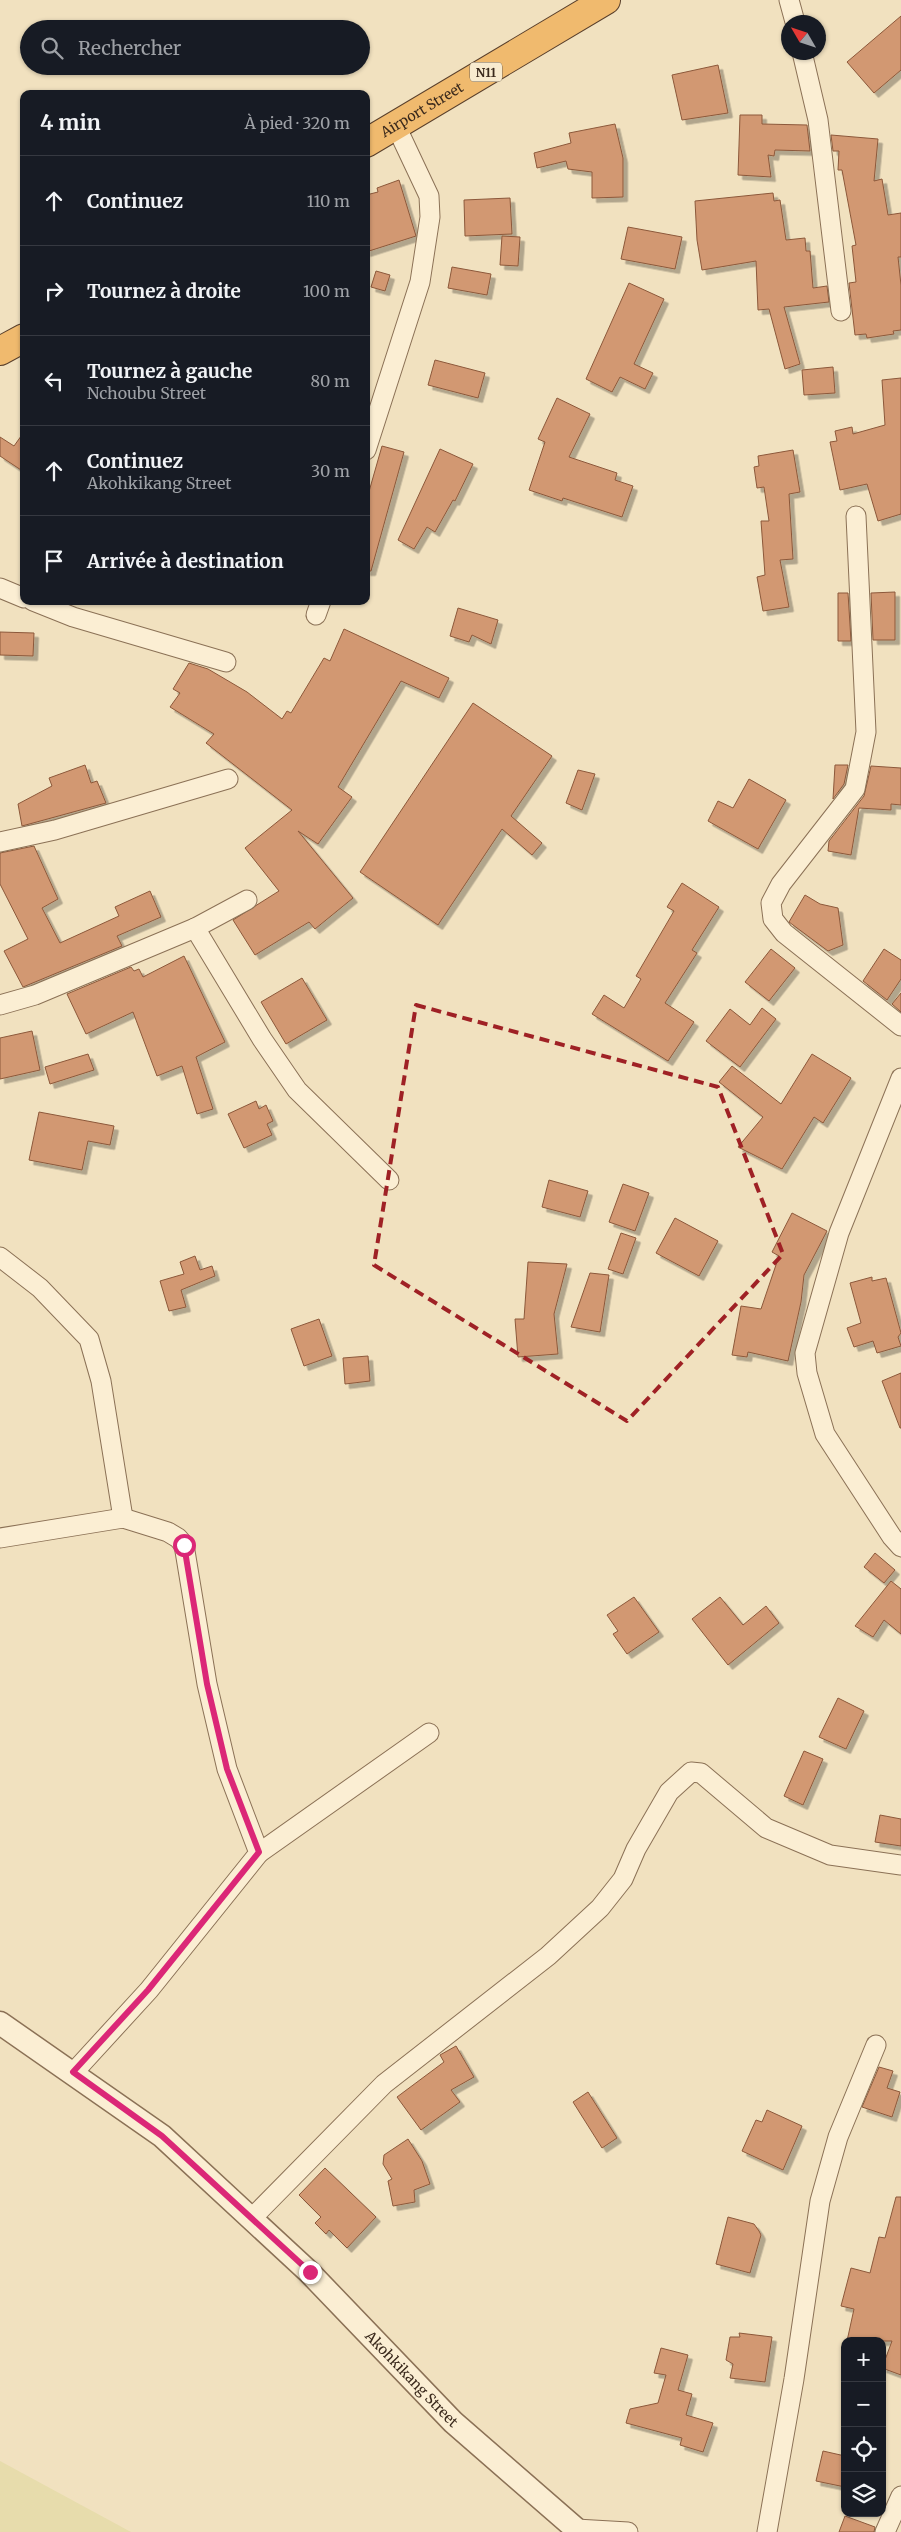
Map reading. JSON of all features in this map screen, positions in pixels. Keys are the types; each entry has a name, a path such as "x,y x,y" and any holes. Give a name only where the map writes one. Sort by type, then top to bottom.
{"highway":[{"name":"Airport Street","path":"370,141 606,0"},
{"path":"0,351 20,340"}],"street":[{"path":"789,0 793,15"},
{"path":"804,60 818,120 841,311"},
{"path":"370,438 420,282 430,217 429,196 396,126"},
{"path":"856,516 866,732 855,789 781,884 771,903 773,919 784,933 901,1026"},
{"path":"0,588 20,596"},
{"path":"43,605 73,617 226,662"},
{"path":"0,842 55,830 228,779"},
{"path":"0,1005 35,996 195,928 247,900"},
{"path":"195,928 262,1039 296,1090 389,1180"},
{"path":"901,1078 839,1233 804,1353 807,1373 825,1434 892,1537 901,1547"},
{"path":"0,1257 40,1288 89,1339 101,1381 123,1518"},
{"path":"0,1538 123,1518 168,1532 178,1538 184,1545 207,1684 227,1769 259,1852"},
{"path":"73,2072 148,1990 259,1852 428,1733"},
{"path":"252,2218 384,2084 548,1956 600,1908 623,1878 636,1849 669,1792 691,1772 701,1773 766,1828 830,1855 901,1865"},
{"name":"Akohkikang Street","path":"0,2023 73,2072 162,2136 310,2272 453,2422 576,2530"},
{"path":"767,2532 794,2379 820,2201 838,2137 876,2045"},
{"path":"885,2532 901,2496"},
{"path":"576,2530 628,2532"}],"highlighted area":[{"path":"416,1005 718,1087 783,1254 627,1421 374,1265"}],"shaded area":[{"path":"0,2461 131,2532 0,2532"}],"building":[{"path":"901,16 901,70 874,93 847,62"},
{"path":"718,65 728,113 682,120 672,75"},
{"path":"740,115 762,115 762,124 807,125 810,151 775,150 774,156 768,155 771,177 738,175"},
{"path":"615,124 623,158 623,197 592,198 592,172 568,169 566,161 537,168 534,153 571,143 569,133"},
{"path":"831,135 878,139 874,181 882,179 888,215 901,213 901,257 898,257 901,285 901,330 893,331 894,334 867,338 866,334 855,335 849,283 856,282 852,246 856,245 842,170 838,170 839,151 833,151"},
{"path":"399,180 416,236 370,251 370,194 378,192 377,188"},
{"path":"773,193 774,201 780,200 786,240 805,238 806,251 810,251 813,288 827,286 829,302 784,307 800,364 785,369 769,309 758,310 756,261 702,270 697,240 695,201"},
{"path":"510,198 512,234 465,236 464,200"},
{"path":"628,227 682,237 675,269 621,259"},
{"path":"502,236 520,237 518,266 500,265"},
{"path":"452,267 491,274 487,295 448,288"},
{"path":"376,271 390,275 385,291 371,287"},
{"path":"629,283 664,299 634,364 653,373 645,389 620,377 612,392 586,379"},
{"path":"435,360 485,373 478,398 428,385"},
{"path":"833,367 835,393 804,395 802,370"},
{"path":"901,378 901,514 878,521 867,484 840,490 830,442 837,441 835,431 852,427 853,434 885,425 882,380"},
{"path":"557,398 590,414 569,457 617,473 615,480 633,486 622,517 563,498 562,501 529,490 545,442 538,439"},
{"path":"0,437 14,446 20,438 20,469 0,456"},
{"path":"382,446 404,452 371,571 370,571 370,488"},
{"path":"440,449 473,464 455,501 453,500 435,532 427,527 414,549 398,540"},
{"path":"793,450 800,492 789,494 793,559 780,560 789,607 763,611 757,577 765,575 761,521 769,521 764,487 757,488 754,467 759,466 758,456"},
{"path":"895,592 895,640 873,640 871,593"},
{"path":"838,593 848,593 851,641 838,641"},
{"path":"458,608 498,620 491,644 472,635 469,642 450,636"},
{"path":"344,629 449,678 439,698 401,681 338,787 352,797 318,844 298,831 353,898 315,929 309,922 255,955 233,920 279,891 245,848 292,810 206,743 214,734 170,707 180,693 173,689 189,663 208,669 247,692 282,719 287,711 291,713 324,658 330,661"},
{"path":"0,632 34,633 33,656 0,655"},
{"path":"473,703 552,756 511,816 542,843 532,855 502,829 438,925 360,872"},
{"path":"85,765 91,783 97,781 106,803 22,826 18,804 52,786 49,778"},
{"path":"835,765 848,765 844,784 833,799"},
{"path":"871,766 901,768 901,805 891,804 891,810 859,808 851,855 828,851 829,841 864,796"},
{"path":"578,770 595,774 582,810 566,803"},
{"path":"749,779 786,800 758,849 708,821 718,801 733,808"},
{"path":"34,846 58,899 42,908 60,943 119,916 115,907 150,891 161,917 117,936 122,946 23,987 4,951 28,939 0,884 0,853"},
{"path":"682,883 719,907 692,950 697,953 665,1003 694,1022 668,1061 592,1014 604,995 624,1008 641,979 636,976 674,911 667,907"},
{"path":"805,895 820,904 838,908 843,945 828,951 789,922"},
{"path":"771,949 795,968 769,1001 745,982"},
{"path":"884,949 901,960 901,979 887,1000 863,981"},
{"path":"184,956 225,1042 196,1057 213,1109 197,1114 182,1066 157,1076 133,1012 86,1034 67,994 131,967 134,971 139,969 143,977"},
{"path":"302,978 327,1020 286,1044 261,1002"},
{"path":"901,993 901,1012 892,1004"},
{"path":"762,1008 776,1019 740,1067 706,1041 730,1009 750,1025"},
{"path":"32,1031 40,1070 0,1079 0,1038"},
{"path":"88,1054 94,1070 50,1084 45,1067"},
{"path":"812,1054 851,1078 823,1123 814,1117 782,1169 738,1147 763,1117 719,1082 732,1066 781,1104"},
{"path":"256,1101 259,1109 266,1105 273,1121 267,1124 272,1135 244,1148 228,1114"},
{"path":"39,1112 114,1126 110,1145 88,1141 82,1170 29,1160"},
{"path":"549,1180 588,1191 580,1217 542,1207"},
{"path":"623,1184 649,1193 635,1231 609,1222"},
{"path":"792,1213 827,1231 804,1275 801,1302 788,1361 748,1352 747,1357 732,1355 741,1306 761,1309 779,1256 772,1252"},
{"path":"675,1218 718,1241 699,1276 656,1253"},
{"path":"621,1233 636,1238 623,1274 608,1269"},
{"path":"195,1256 200,1270 212,1266 215,1276 181,1290 186,1307 169,1311 160,1281 184,1274 180,1262"},
{"path":"528,1262 567,1264 554,1314 558,1354 518,1357 515,1319 524,1319"},
{"path":"590,1273 609,1275 600,1332 571,1327"},
{"path":"872,1277 872,1281 886,1278 901,1333 898,1337 901,1346 877,1353 873,1341 854,1347 847,1328 861,1323 850,1283"},
{"path":"319,1319 332,1356 304,1366 291,1329"},
{"path":"368,1356 370,1381 345,1384 343,1358"},
{"path":"901,1373 901,1428 900,1428 882,1381"},
{"path":"875,1553 895,1570 884,1583 864,1567"},
{"path":"891,1581 901,1589 901,1634 884,1620 873,1637 855,1626"},
{"path":"634,1597 659,1632 627,1654 613,1634 618,1631 607,1615"},
{"path":"720,1597 743,1625 766,1606 779,1623 728,1665 692,1619"},
{"path":"838,1698 864,1711 846,1749 819,1737"},
{"path":"804,1751 823,1759 803,1805 784,1796"},
{"path":"880,1815 901,1819 901,1846 875,1842"},
{"path":"456,2046 474,2077 451,2090 460,2102 421,2130 397,2097 444,2062 440,2055"},
{"path":"879,2067 893,2071 887,2088 900,2092 892,2117 862,2107"},
{"path":"588,2092 617,2138 602,2148 573,2102"},
{"path":"767,2110 802,2126 783,2170 742,2151 756,2120 762,2122"},
{"path":"408,2139 422,2161 430,2184 414,2190 415,2202 393,2206 388,2181 392,2179 383,2164 384,2155"},
{"path":"325,2168 376,2217 347,2248 329,2230 326,2234 315,2223 321,2217 299,2195"},
{"path":"896,2197 901,2197 901,2375 886,2369 886,2357 892,2341 886,2341 886,2337 848,2337 854,2309 841,2306 851,2268 870,2273 879,2237 885,2238"},
{"path":"728,2217 754,2224 761,2235 750,2273 716,2264"},
{"path":"739,2333 772,2337 765,2382 730,2378 733,2364 726,2360 730,2337 740,2337"},
{"path":"661,2348 688,2355 678,2390 692,2394 686,2415 713,2423 703,2452 680,2445 682,2438 626,2423 630,2409 658,2403 666,2375 654,2373"},
{"path":"823,2451 841,2455 841,2486 816,2481"},
{"path":"845,2517 875,2527 874,2532 839,2532"}],"route":[{"path":"184,1545 207,1684 227,1769 259,1852 148,1990 73,2072 162,2136 310,2272"}]}
